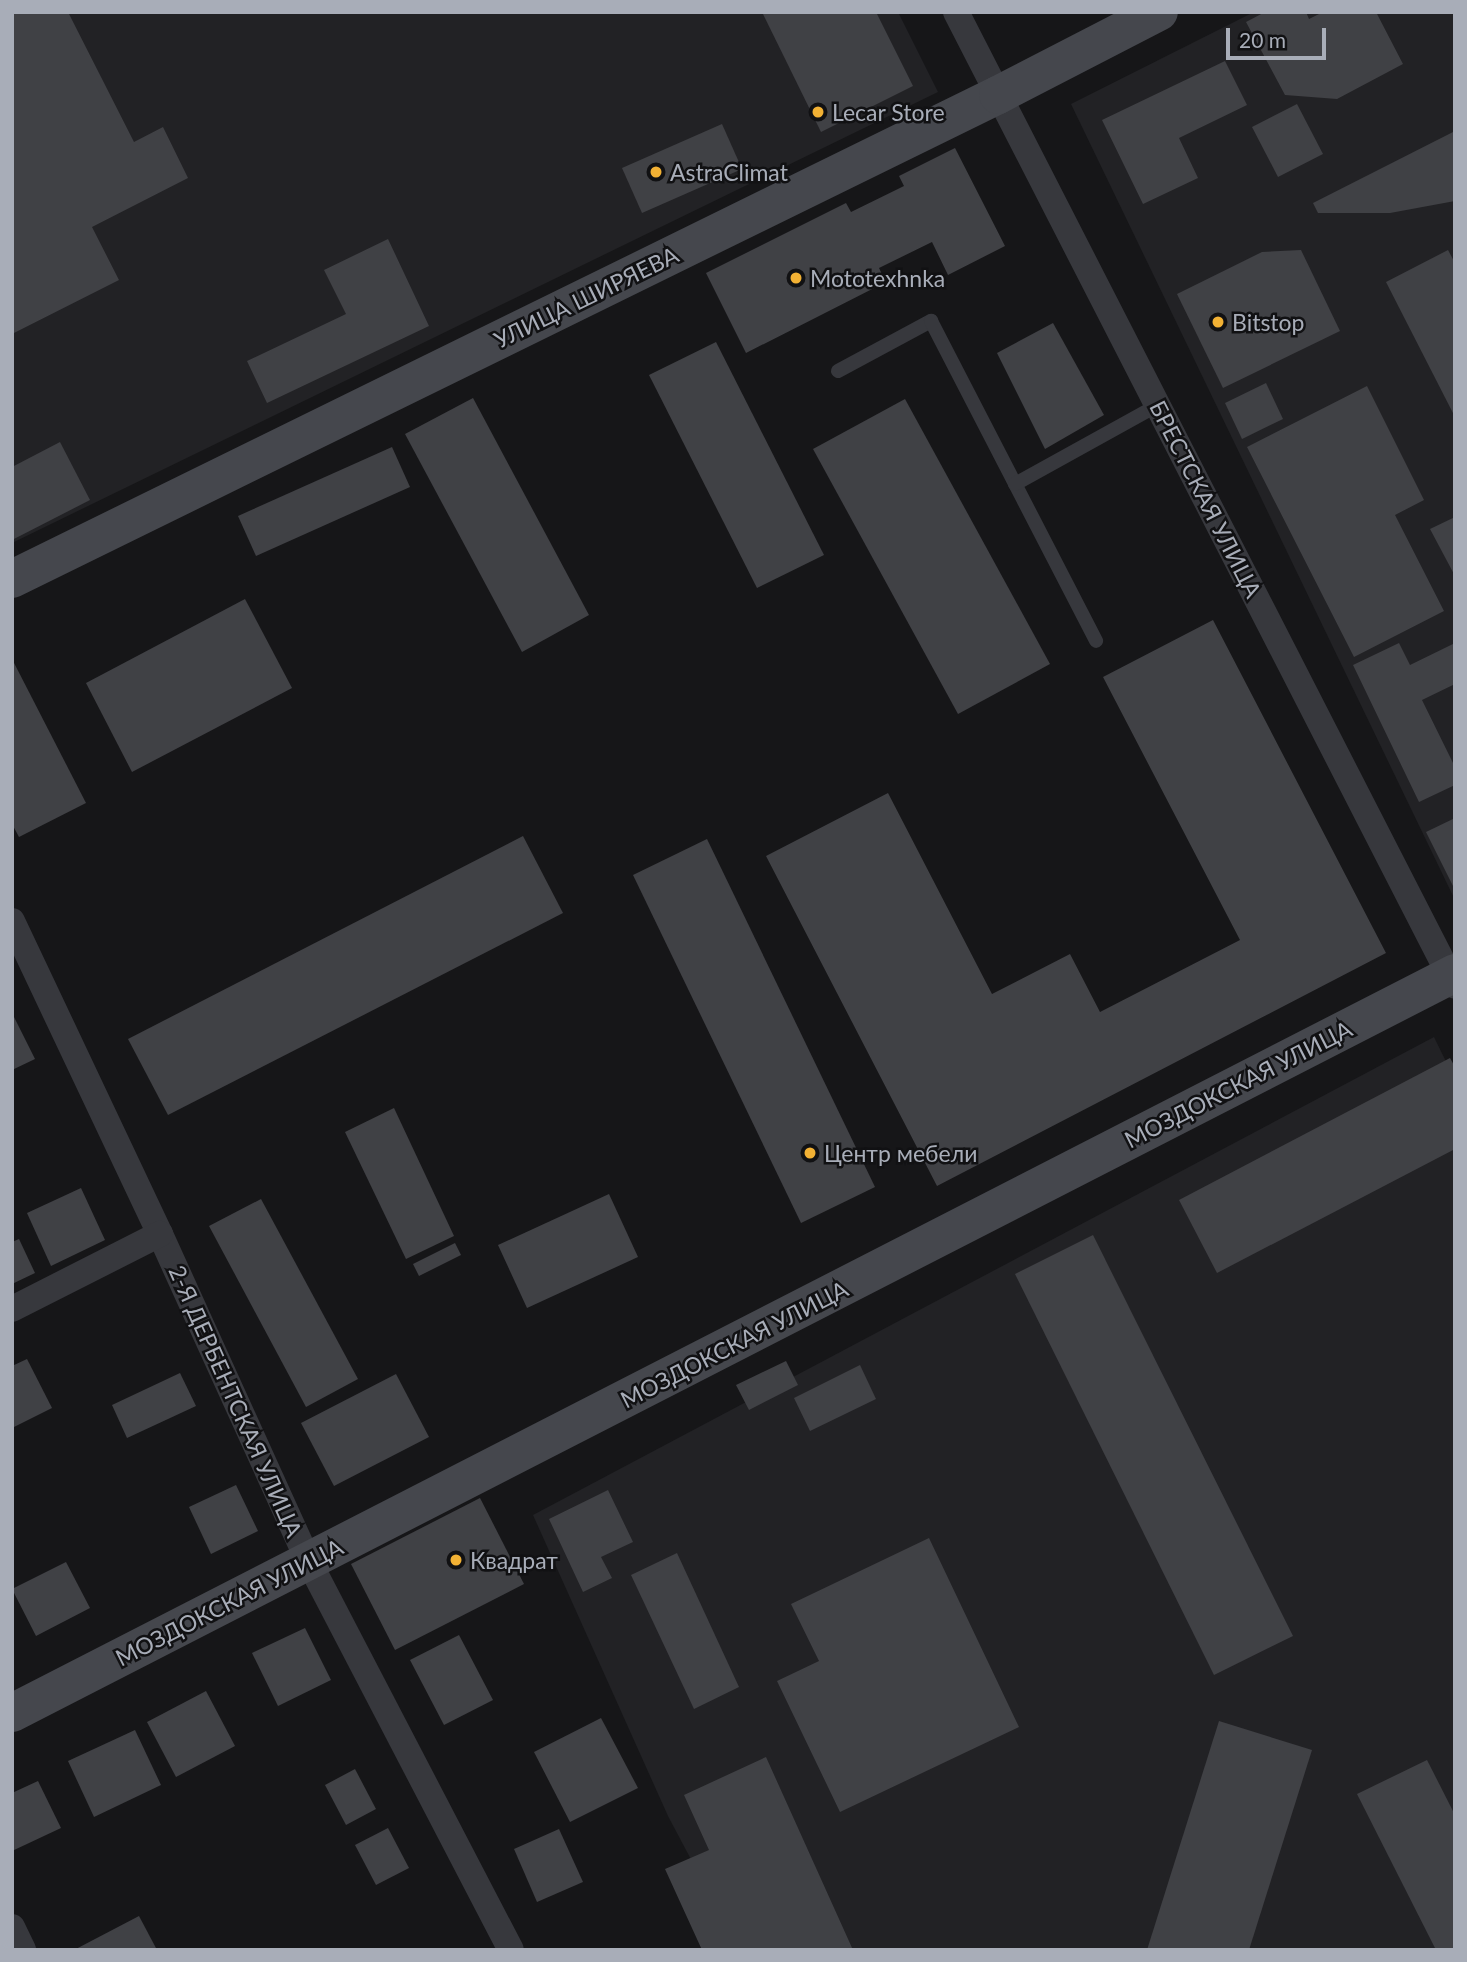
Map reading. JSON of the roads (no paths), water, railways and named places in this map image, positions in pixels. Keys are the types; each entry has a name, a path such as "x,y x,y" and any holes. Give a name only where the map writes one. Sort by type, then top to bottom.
{"main road":[{"name":"УЛИЦА ШИРЯЕВА","path":"12,579 998,95 1159,12"},
{"name":"МОЗДОКСКАЯ УЛИЦА","path":"12,1713 1453,978"}],"street":[{"name":"БРЕСТСКАЯ УЛИЦА","path":"956,12 1453,978"},
{"name":"2-Я ДЕРБЕНТСКАЯ УЛИЦА","path":"16,938 160,1234 309,1562 512,1950"},
{"path":"12,1309 160,1234"},
{"path":"12,1927 23,1950"}],"lane":[{"path":"838,371 931,321 1096,641"},
{"path":"1015,484 1158,405"}],"place":[{"name":"Lecar Store","path":"818,112"},
{"name":"AstraClimat","path":"656,172"},
{"name":"Mototexhnka","path":"796,278"},
{"name":"Bitstop","path":"1218,322"},
{"name":"Центр мебели","path":"810,1153"},
{"name":"Квадрат","path":"456,1560"}]}
